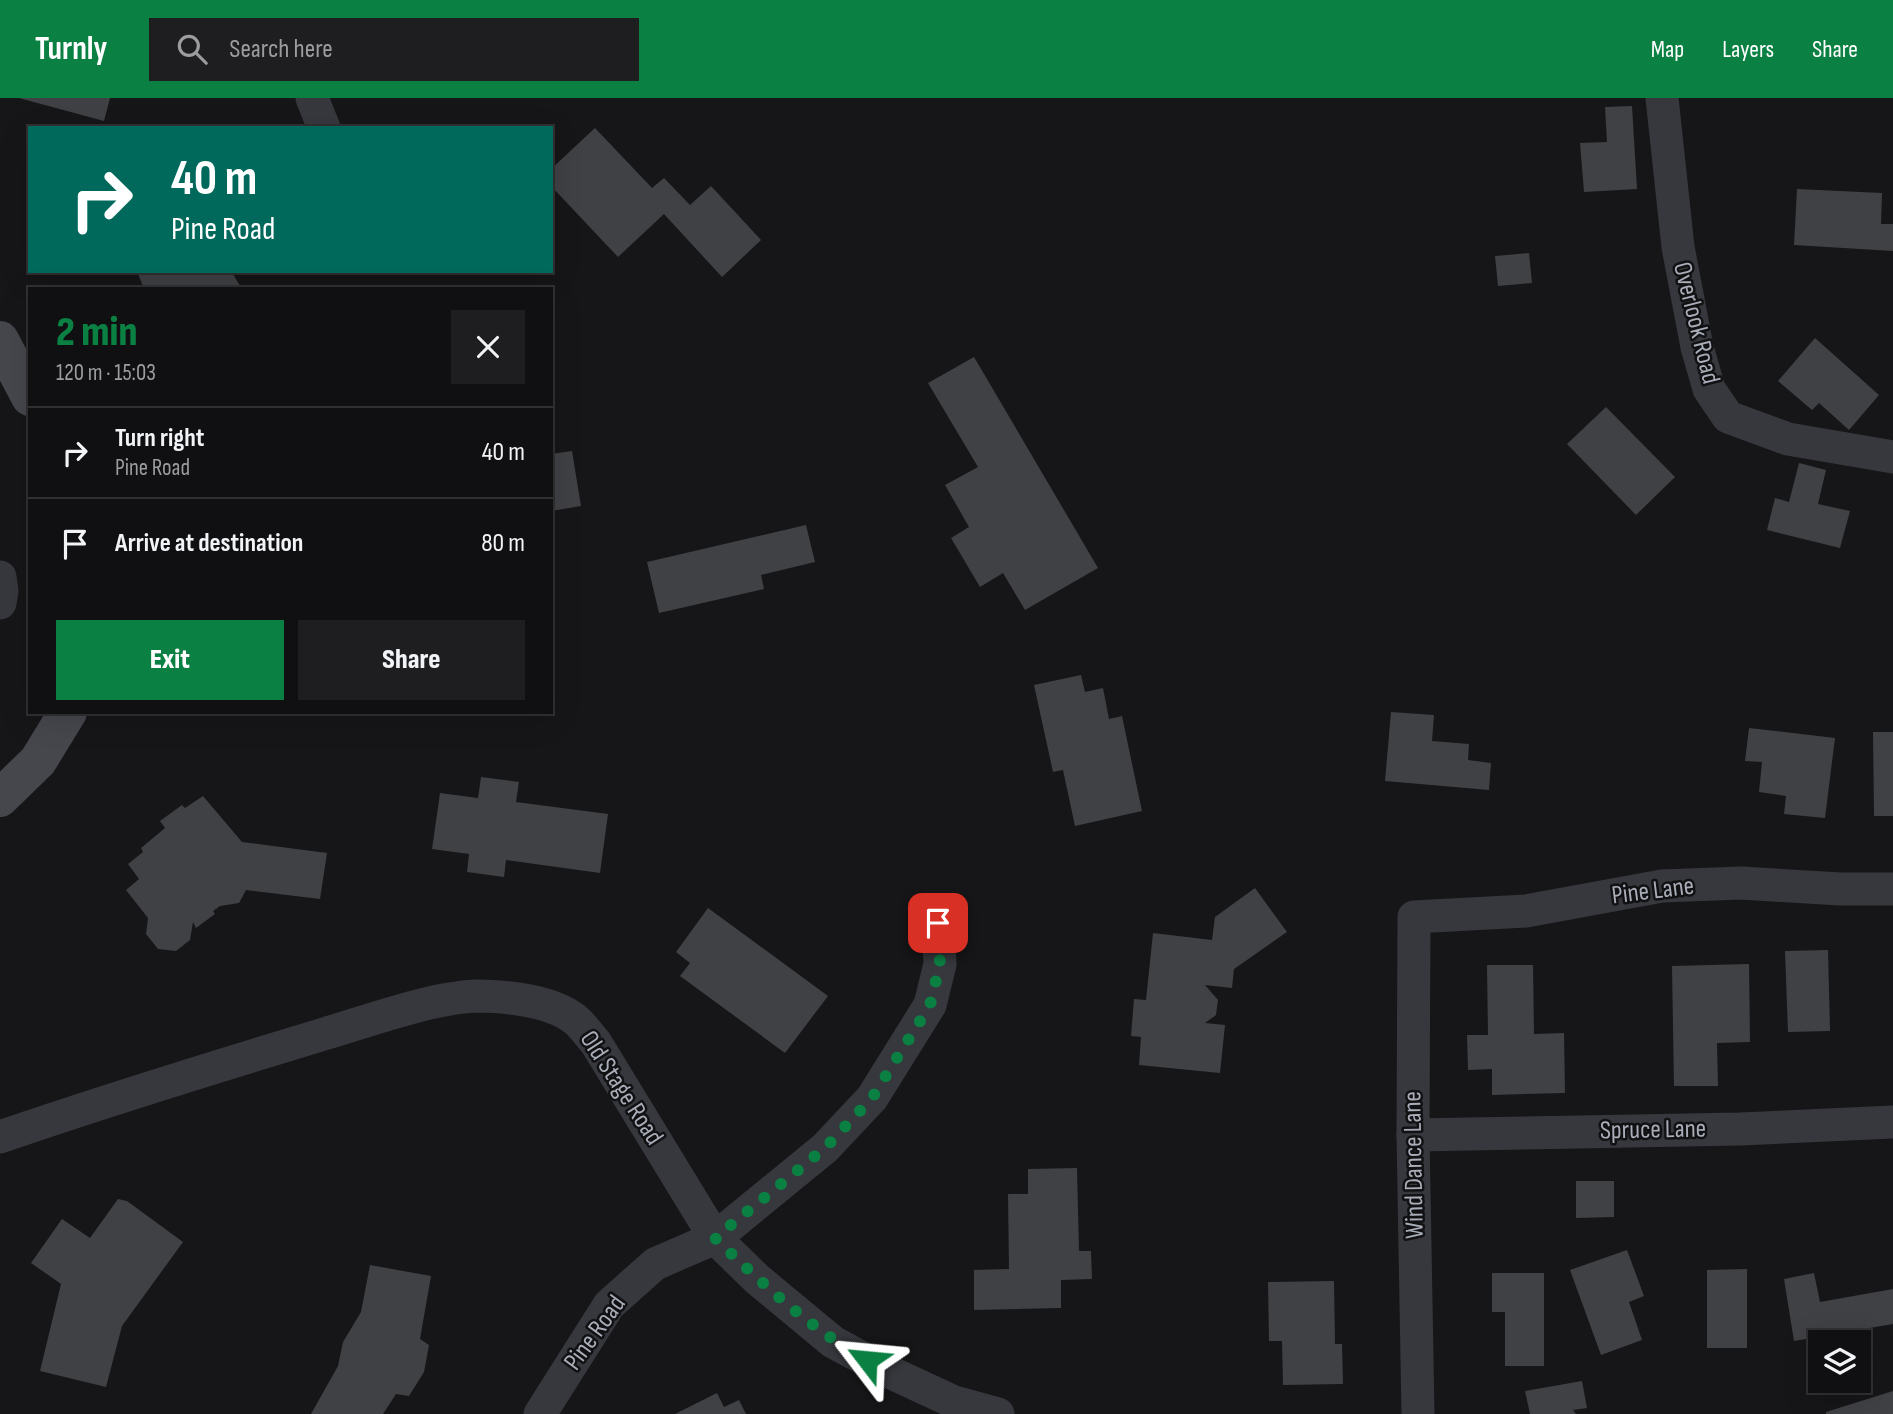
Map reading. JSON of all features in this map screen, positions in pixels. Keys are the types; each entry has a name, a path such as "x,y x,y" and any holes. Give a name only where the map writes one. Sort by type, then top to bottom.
{"street":[{"path":"312,98 323,126"},
{"name":"Overlook Road","path":"1662,98 1678,247 1709,389 1728,417 1788,439 1893,457"},
{"path":"0,340 28,393"},
{"path":"0,577 0,603"},
{"path":"0,799 38,761 67,714"},
{"name":"Pine Lane","path":"1414,917 1526,911 1662,886 1741,883 1893,889"},
{"name":"Wind Dance Lane","path":"1414,917 1413,1135 1418,1414"},
{"name":"Pine Road","path":"540,1414 609,1305 655,1264 715,1238 825,1148 872,1098 930,1005 940,964 938,923"},
{"name":"Old Stage Road","path":"0,1137 93,1105 436,1003 477,996 515,998 547,1005 577,1021 596,1043 715,1238 757,1279 833,1342 954,1402 998,1414"},
{"name":"Spruce Lane","path":"1413,1135 1740,1129 1893,1122"}],"building":[{"path":"19,98 110,98 104,121"},
{"path":"1632,106 1637,189 1584,192 1580,143 1607,142 1605,107"},
{"path":"595,128 652,188 664,178 690,205 711,186 761,240 722,277 664,214 618,257 553,188 553,167"},
{"path":"1797,189 1882,193 1881,224 1893,224 1893,251 1794,245"},
{"path":"1529,253 1532,283 1498,286 1495,256"},
{"path":"138,273 232,273 241,287 143,287"},
{"path":"1815,338 1879,395 1849,430 1819,403 1812,410 1778,381"},
{"path":"974,357 1098,568 1025,610 1003,573 980,587 951,538 969,527 945,485 978,467 928,383"},
{"path":"1606,407 1675,477 1636,515 1567,444"},
{"path":"572,451 581,506 553,511 553,454"},
{"path":"1799,463 1826,470 1818,504 1850,511 1840,548 1767,530 1775,498 1789,502"},
{"path":"806,525 815,562 761,575 764,589 659,613 647,562"},
{"path":"1081,675 1085,692 1103,688 1109,719 1122,716 1142,811 1075,826 1063,770 1053,772 1034,685"},
{"path":"1391,712 1434,715 1432,741 1469,744 1468,760 1491,763 1489,790 1385,781"},
{"path":"1749,728 1835,738 1825,818 1784,814 1786,796 1759,792 1762,762 1745,761"},
{"path":"1873,732 1893,732 1893,816 1874,816"},
{"path":"481,777 519,782 516,802 608,814 600,873 506,860 504,877 467,872 469,854 432,849 440,793 478,798"},
{"path":"203,796 242,842 327,853 320,899 246,890 239,903 220,906 213,911 215,914 196,928 193,922 190,940 176,951 158,949 146,934 148,918 126,890 139,879 128,864 143,852 141,848 165,828 160,821 182,805 185,808"},
{"path":"1255,888 1287,932 1234,969 1232,988 1205,985 1218,1000 1216,1015 1205,1023 1225,1025 1220,1073 1139,1065 1141,1037 1131,1036 1134,999 1146,1000 1153,933 1212,940 1215,917"},
{"path":"708,908 828,996 785,1053 680,976 690,963 676,952"},
{"path":"1828,950 1830,1031 1788,1032 1785,951"},
{"path":"1749,964 1750,1042 1717,1043 1718,1086 1674,1086 1672,966"},
{"path":"1487,965 1533,965 1534,1034 1564,1033 1565,1093 1492,1095 1492,1069 1468,1070 1467,1035 1488,1035"},
{"path":"1077,1168 1079,1251 1091,1251 1092,1279 1061,1280 1061,1308 974,1310 974,1270 1009,1269 1008,1194 1028,1194 1028,1169"},
{"path":"1576,1181 1614,1181 1614,1217 1576,1218"},
{"path":"118,1199 127,1201 183,1242 122,1326 106,1387 40,1371 61,1284 31,1263 62,1219 90,1238"},
{"path":"1627,1250 1644,1296 1629,1302 1642,1340 1601,1355 1570,1270"},
{"path":"370,1265 431,1276 420,1339 429,1345 424,1372 409,1396 396,1394 383,1414 311,1414 338,1366 343,1342 361,1312"},
{"path":"1747,1269 1747,1348 1707,1348 1707,1270"},
{"path":"1492,1273 1544,1273 1544,1366 1505,1366 1505,1312 1492,1312"},
{"path":"1814,1273 1820,1302 1893,1289 1893,1324 1858,1330 1808,1330 1808,1339 1794,1341 1784,1279"},
{"path":"1334,1281 1335,1344 1342,1344 1343,1384 1283,1385 1282,1341 1269,1341 1268,1282"},
{"path":"1582,1381 1587,1408 1573,1410 1576,1414 1530,1414 1525,1391"},
{"path":"1893,1391 1893,1414 1826,1414 1826,1412"},
{"path":"717,1393 724,1407 739,1400 746,1414 675,1414"}],"route":[{"path":"867,1360 833,1342 793,1310 715,1238 825,1148 872,1098 930,1005 940,964 938,923"}]}
